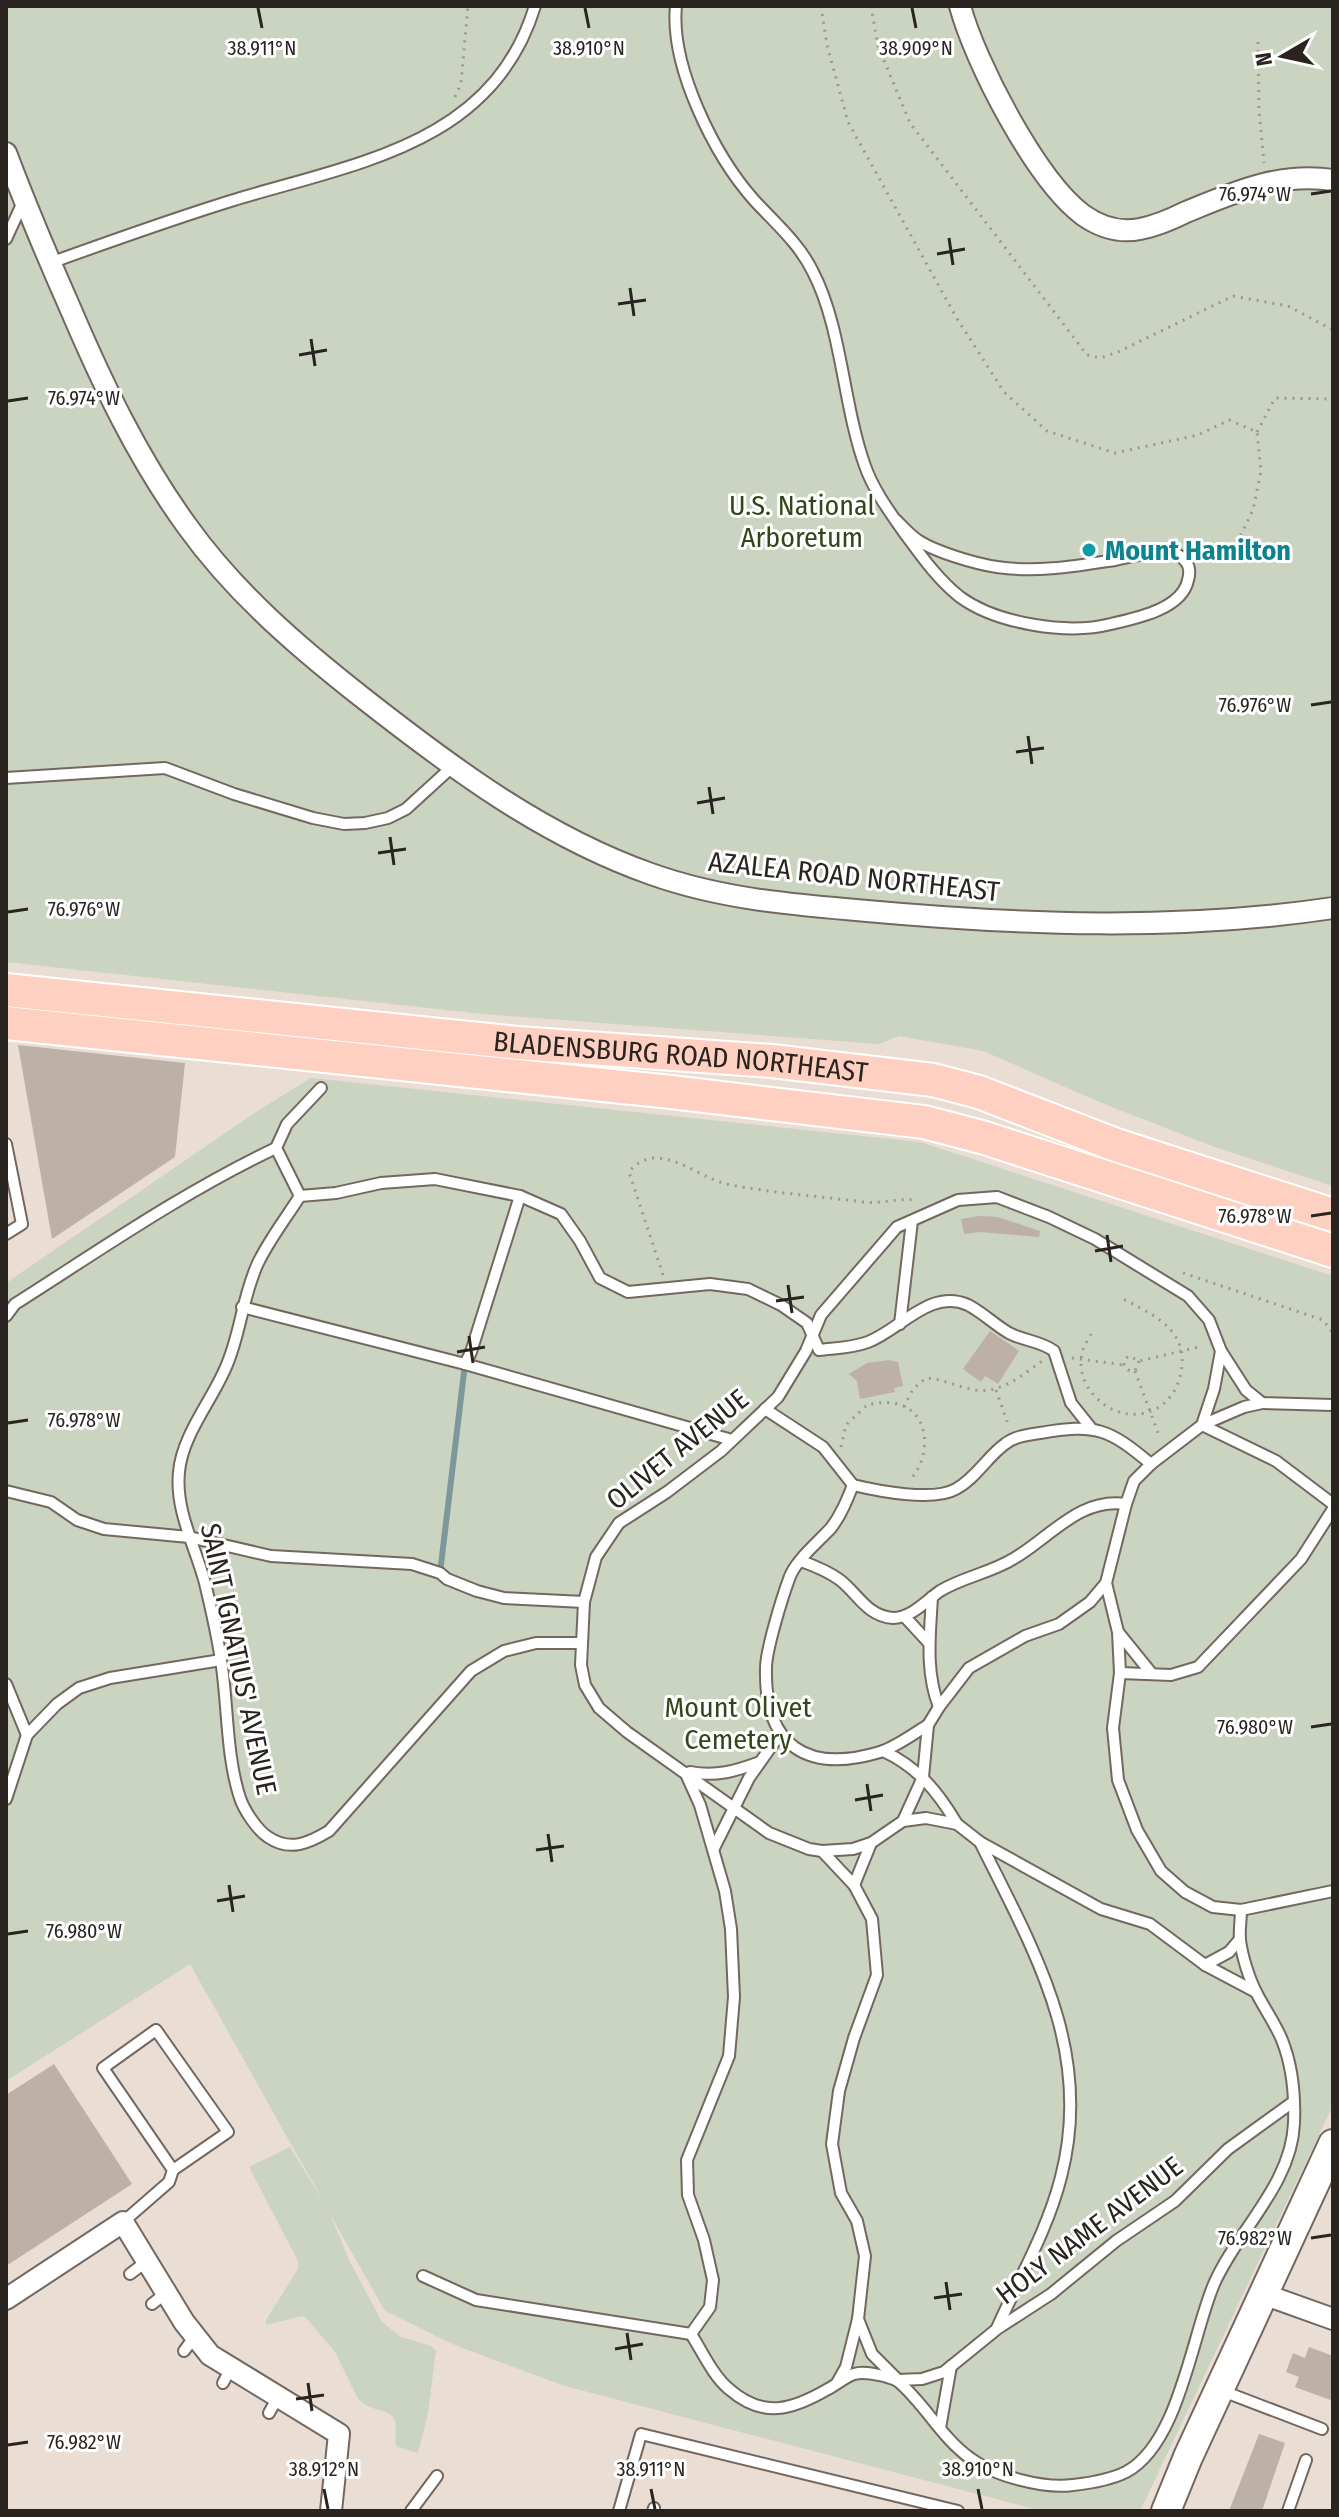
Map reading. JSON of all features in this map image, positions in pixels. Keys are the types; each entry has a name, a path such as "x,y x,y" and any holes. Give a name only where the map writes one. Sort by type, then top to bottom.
{"main road":[{"name":"BLADENSBURG ROAD NORTHEAST","path":"6,990 518,1043 772,1061 933,1080 979,1092 1116,1145 1333,1215"},
{"path":"207,1044 210,1012"},
{"name":"BLADENSBURG ROAD NORTHEAST","path":"6,1023 671,1092 924,1122 985,1138 1333,1251"},
{"path":"1166,2511 1218,2389 1331,2155"}],"street":[{"path":"960,6 981,61 1019,132 1057,190 1088,218 1112,229 1140,229 1265,182 1295,178 1333,180"},
{"name":"AZALEA ROAD NORTHEAST","path":"6,153 97,370 160,485 207,552 237,587 343,683 452,767 535,820 603,855 662,878 737,897 892,914 1032,922 1210,920 1333,908"},
{"path":"6,2299 123,2222 147,2261 159,2299 189,2343 210,2355 227,2375 274,2405 339,2434 337,2509"},
{"path":"1263,2294 1333,2319"}],"lane":[{"path":"50,263 162,223 366,161 438,129 471,107 497,81 517,52 535,6"},
{"path":"676,6 675,32 680,60 719,150 747,192 797,245 817,280 828,310 865,466 878,493 896,520 931,569 958,595 993,613 1040,625 1085,628 1110,625 1151,613 1180,598 1187,588 1188,564 1179,554 1161,552 1071,567 994,567 920,542 896,520"},
{"path":"6,239 24,200"},
{"path":"6,778 165,768 234,794 313,818 355,823 388,818 406,809 452,767"},
{"path":"6,1316 15,1304 93,1254 230,1170 276,1148 287,1124 321,1088"},
{"path":"6,1144 22,1224 6,1234"},
{"path":"276,1148 300,1196 336,1193 381,1183 435,1179 520,1196 561,1214 600,1278 628,1292 710,1284 748,1289 781,1305 807,1323 819,1350 869,1342 926,1306 950,1301 967,1305 1023,1341 1047,1346 1056,1354 1071,1403 1091,1428"},
{"name":"SAINT IGNATIUS' AVENUE","path":"300,1196 258,1264 242,1307 229,1362 182,1451 179,1472 179,1495 204,1582 221,1660 240,1800 267,1837 293,1847 312,1842 329,1831 471,1671 504,1651 536,1643 582,1643"},
{"path":"465,1364 520,1196"},
{"name":"OLIVET AVENUE","path":"822,1851 769,1833 627,1732 599,1708 585,1685 581,1665 584,1602 596,1557 619,1523 667,1492 732,1440 778,1397 806,1351 821,1315 897,1227 958,1200 997,1197 1095,1239 1188,1296 1209,1320 1220,1348 1246,1390 1262,1403"},
{"path":"900,1324 912,1221"},
{"path":"242,1307 465,1364 732,1440"},
{"path":"1202,1425 1214,1389 1220,1348"},
{"path":"903,1821 923,1777 928,1725 939,1707 969,1668 1025,1636 1059,1624 1090,1602 1106,1583 1134,1481 1151,1464 1202,1425 1244,1407 1262,1403 1333,1405"},
{"path":"765,1409 823,1447 853,1485 874,1490 933,1495 955,1490 1013,1439 1060,1429 1091,1428 1121,1439 1151,1464"},
{"path":"1120,1673 1171,1675 1198,1667 1301,1559 1333,1506 1276,1461 1202,1425"},
{"path":"853,1485 832,1526 790,1576 765,1665 772,1715 780,1734 793,1748 813,1757 854,1758 883,1751 928,1725"},
{"path":"6,1491 51,1502 77,1520 104,1529 189,1537 271,1556 412,1564 440,1573 477,1591 504,1598 584,1602"},
{"path":"801,1561 825,1570 843,1582 876,1615 905,1617 954,1584 1015,1558 1082,1510 1126,1504"},
{"path":"1106,1583 1118,1632 1120,1673 1113,1728 1118,1780 1137,1830 1161,1871 1185,1892 1213,1907 1241,1910 1333,1891"},
{"path":"932,1597 929,1643 932,1690 939,1707"},
{"path":"905,1617 929,1643"},
{"path":"1118,1632 1152,1674"},
{"path":"6,1799 27,1735 57,1704 79,1688 110,1678 221,1660"},
{"path":"6,1684 27,1735"},
{"path":"714,1848 733,1807 780,1734"},
{"path":"883,1751 923,1777 957,1824 980,1842 1101,1909 1150,1924 1205,1965 1256,1992"},
{"path":"684,1771 705,1775 727,1774 761,1762"},
{"path":"684,1771 700,1805 714,1848 731,1929 734,1997 729,2056 687,2160 688,2195 704,2240 713,2280 710,2307 691,2334"},
{"path":"822,1851 853,1849 871,1843 903,1821 926,1818 957,1824"},
{"path":"980,1842 1048,1985 1067,2048 1072,2099 1069,2142 1060,2180 997,2329"},
{"path":"854,1885 871,1843"},
{"path":"822,1851 854,1885 872,1919 877,1975 839,2091 832,2144 841,2193 857,2221 865,2256 858,2319 846,2367 835,2385"},
{"path":"858,2319 872,2354 971,2459 996,2473 1060,2487 1095,2482 1127,2471 1151,2450 1173,2409 1191,2363 1214,2284 1237,2241 1273,2187 1289,2154 1294,2125 1290,2071 1282,2041 1256,1992 1240,1939 1241,1910"},
{"path":"1205,1965 1229,1952 1240,1939"},
{"path":"123,2222 169,2182 173,2170 228,2132 156,2030 103,2068 173,2170"},
{"name":"HOLY NAME AVENUE","path":"898,2380 922,2379 944,2372 997,2329 1051,2294 1116,2241 1175,2201 1228,2149 1293,2102"},
{"path":"130,2274 147,2261"},
{"path":"423,2276 476,2300 691,2334 726,2387 743,2400 764,2409 806,2402 854,2374 872,2373 898,2380"},
{"path":"940,2428 951,2366"},
{"path":"1218,2389 1322,2429"},
{"path":"619,2511 641,2434 958,2511"},
{"path":"1288,2511 1306,2460"},
{"path":"411,2511 437,2476"}],"path":[{"path":"438,129 461,83 468,6"},
{"path":"821,6 827,45 848,122 956,317 1004,392 1047,431 1115,453 1198,435 1229,420 1257,432"},
{"path":"871,6 878,46 910,123 1087,355 1100,358 1118,352 1233,296 1288,306 1333,330"},
{"path":"1258,42 1265,182"},
{"path":"1188,564 1215,556 1236,545 1253,510 1261,471 1257,432 1275,398 1333,399"},
{"path":"667,1286 629,1172 646,1160 656,1158 673,1162 724,1183 863,1202 878,1203 899,1198 948,1204"},
{"path":"1160,1278 1179,1272 1323,1320 1333,1333"},
{"path":"1091,1334 1083,1350 1083,1377 1095,1398 1121,1413 1150,1412 1162,1405 1176,1390 1184,1359 1182,1349 1169,1327 1123,1299"},
{"path":"1124,1365 1129,1356 1139,1361 1182,1349 1220,1348"},
{"path":"904,1407 913,1389 926,1378 936,1378 974,1390 996,1390 1056,1354 1124,1365 1128,1370 1135,1371"},
{"path":"1139,1361 1135,1371 1165,1453"},
{"path":"996,1390 1013,1439"},
{"path":"840,1469 846,1425 867,1405 895,1403 909,1410 920,1423 926,1449 922,1465 898,1492"}],"green space":[{"name":"U.S. National Arboretum","path":"6,6 1333,6 1333,1186 1215,1147 1109,1106 983,1051 899,1036 879,1044 483,1014 6,962"},
{"name":"Mount Olivet Cemetery","path":"311,1078 920,1142 1333,1276 1333,2105 1140,2511 1042,2511 565,2386 457,2346 385,2311 330,2214 349,2260 382,2322 401,2337 431,2346 436,2351 428,2413 418,2453 398,2447 395,2443 395,2421 391,2415 358,2399 335,2352 307,2319 302,2316 266,2325 266,2320 298,2269 298,2261 249,2167 290,2147 326,2206 190,1964 6,2081 6,1283 259,1110"}],"building":[{"path":"18,1045 185,1063 175,1157 52,1239"},
{"path":"998,1217 1040,1231 1039,1237 979,1232 964,1234 961,1219"},
{"path":"990,1331 1019,1351 998,1384 985,1376 981,1382 963,1369"},
{"path":"898,1362 903,1386 894,1388 895,1392 860,1399 857,1381 849,1374 867,1363"},
{"path":"54,2064 132,2184 6,2266 6,2095"},
{"path":"1309,2347 1333,2356 1333,2401 1295,2387 1299,2377 1286,2372 1293,2353 1305,2358"},
{"path":"1259,2434 1285,2443 1262,2511 1229,2511"}],"waterway":[{"path":"440,1573 465,1364"}],"place":[{"name":"Mount Hamilton","path":"1089,550"}]}
